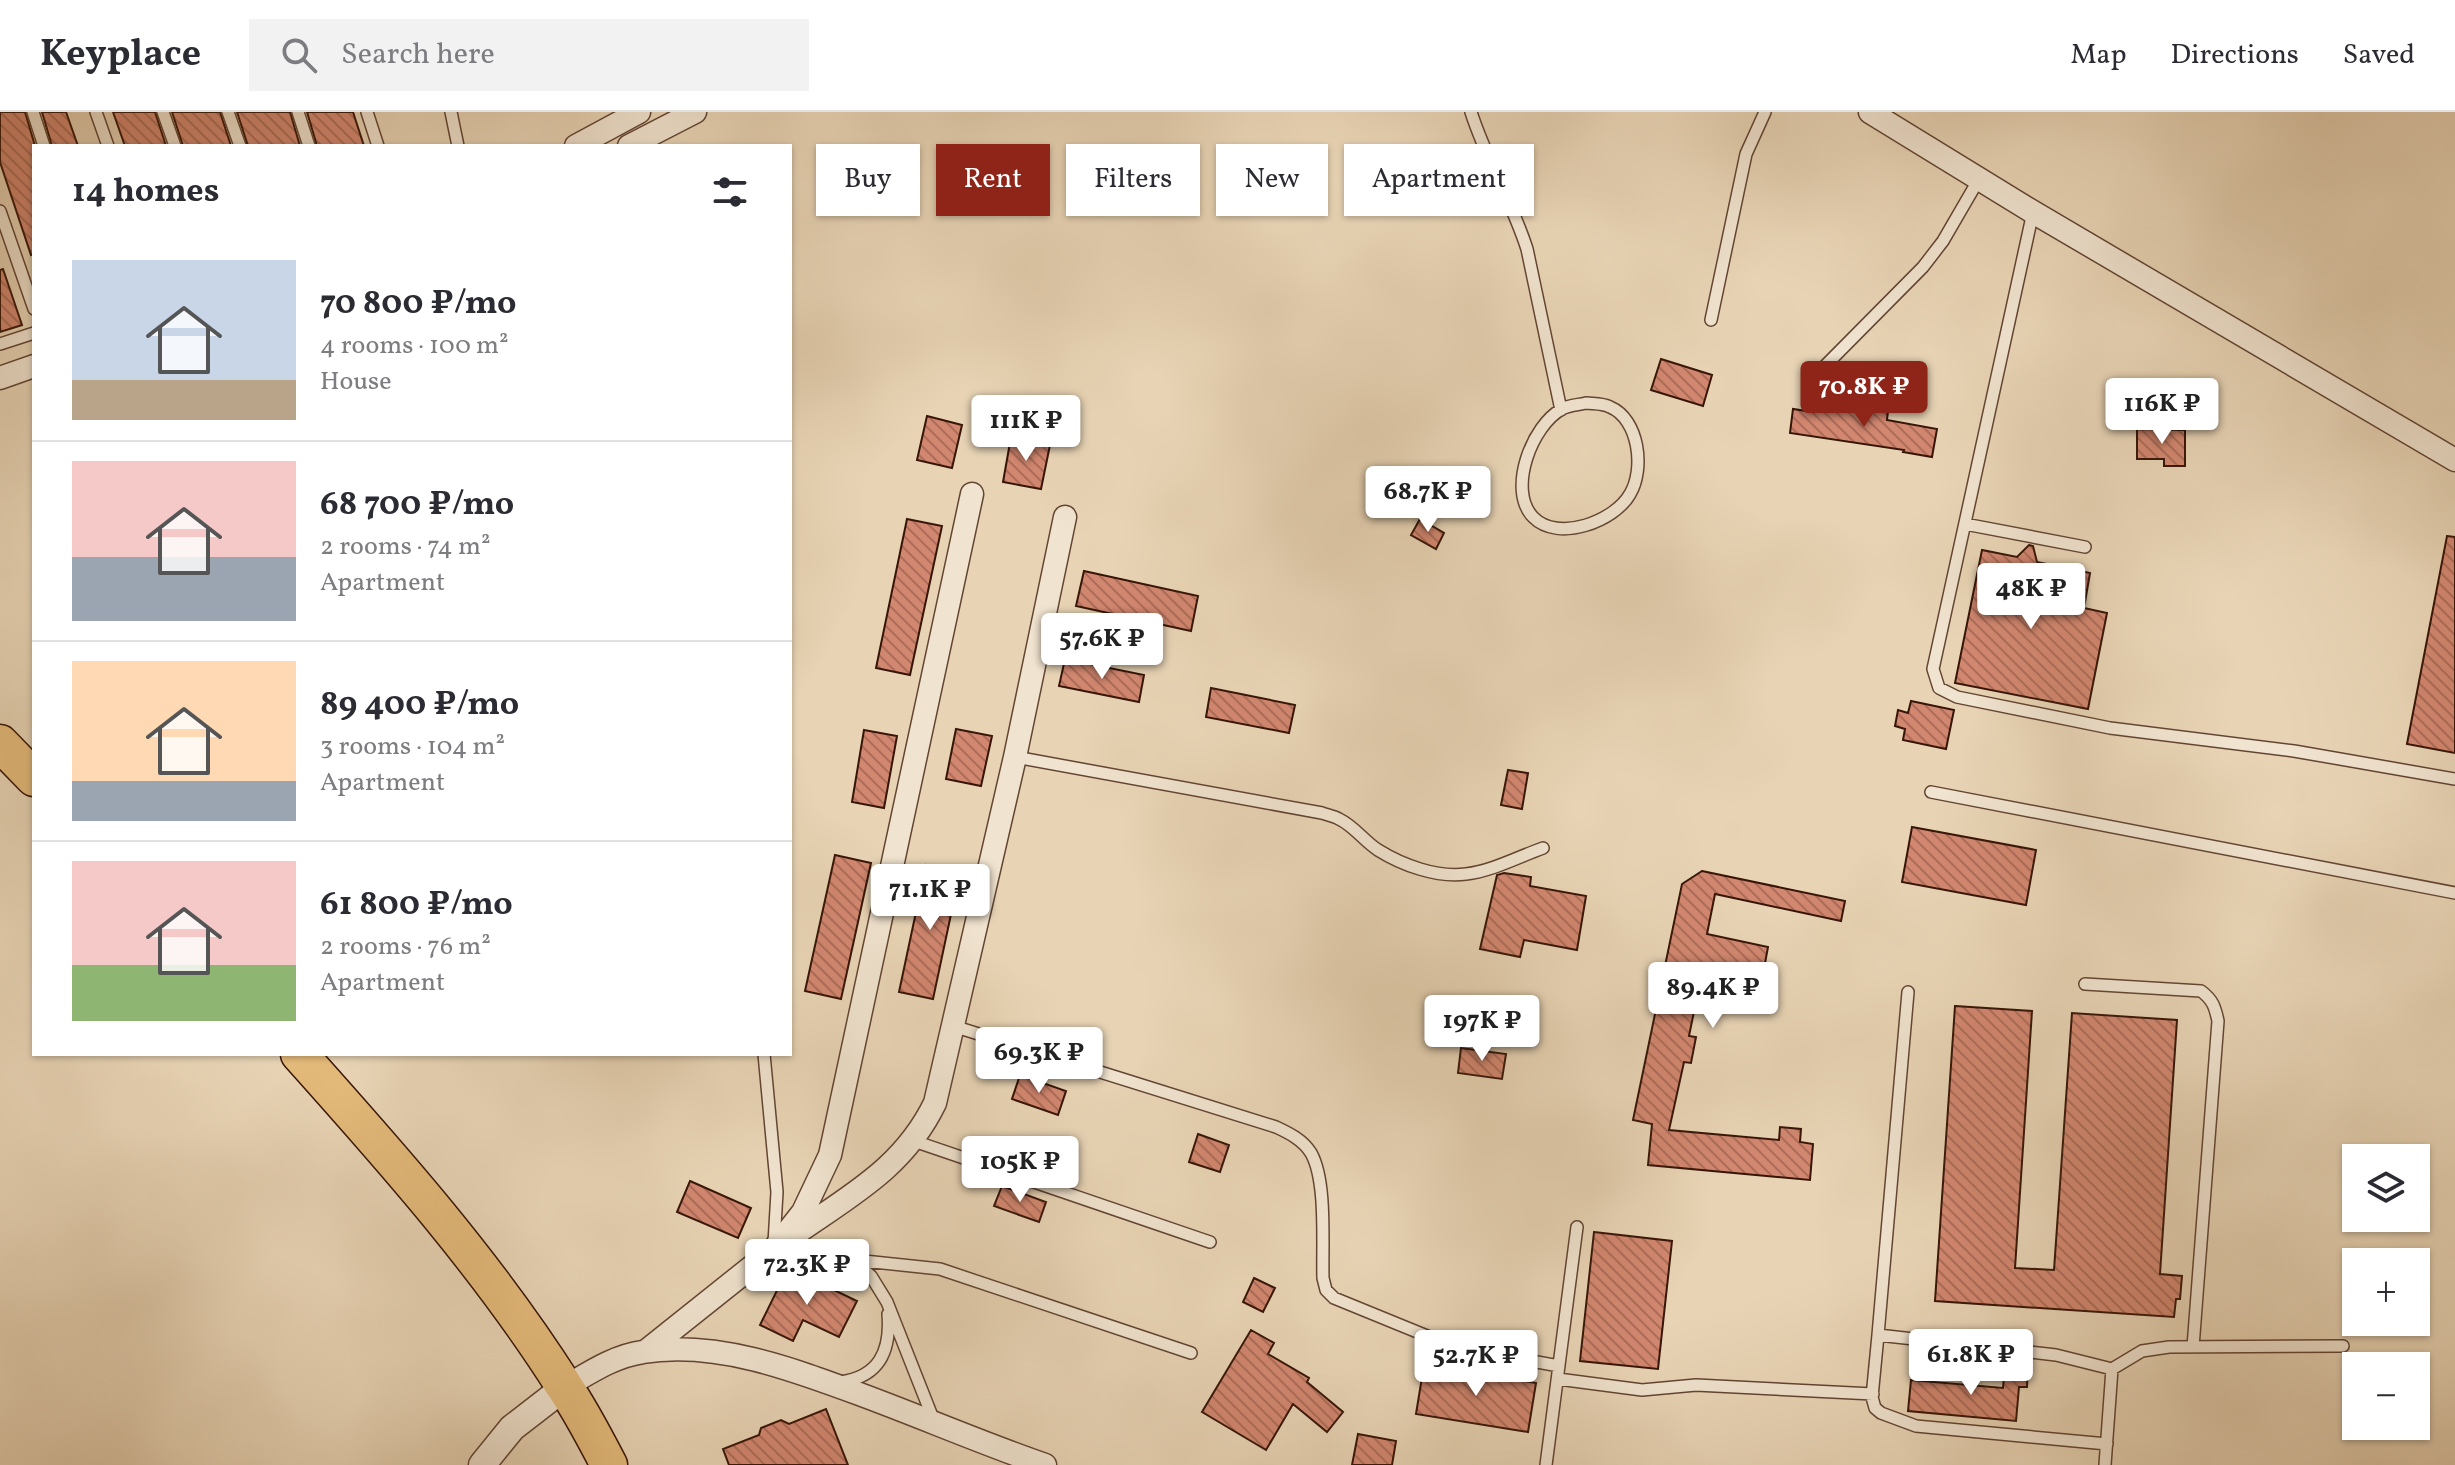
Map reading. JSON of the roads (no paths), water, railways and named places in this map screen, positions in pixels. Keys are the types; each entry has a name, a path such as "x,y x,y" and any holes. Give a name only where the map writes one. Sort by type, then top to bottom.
{"highway":[{"path":"0,743 32,776"},
{"path":"301,1056 471,1257 565,1387 609,1465"}],"street":[{"path":"580,144 639,112"},
{"path":"633,144 695,112"},
{"path":"1870,112 2033,212 2455,460"},
{"path":"0,378 32,367"},
{"path":"774,1249 803,1212 830,1155 972,494"},
{"path":"646,1351 774,1249 870,1182 895,1161 924,1126 935,1103 953,1026 1015,757 1065,517"},
{"path":"482,1465 512,1428 565,1387 617,1359 646,1351 675,1350 733,1356 777,1366 825,1381 1045,1465"}],"lane":[{"path":"33,112 43,144"},
{"path":"96,112 107,144"},
{"path":"163,112 174,144"},
{"path":"228,112 239,144"},
{"path":"298,112 308,144"},
{"path":"367,112 377,144"},
{"path":"451,112 458,144"},
{"path":"1471,112 1479,137 1520,226 1561,410"},
{"path":"1711,320 1746,154 1765,112"},
{"path":"1817,374 1923,267 1943,241 1979,179"},
{"path":"0,211 32,303"},
{"path":"2033,212 1933,669 1939,688 1947,693 2110,728 2294,751 2455,779"},
{"path":"0,344 32,334"},
{"path":"1586,403 1612,407 1629,425 1636,443 1637,458 1632,493 1622,505 1594,522 1560,529 1533,517 1526,504 1522,484 1530,446 1550,418 1561,410 1586,403"},
{"path":"1965,524 2085,547"},
{"path":"1015,757 1322,813 1340,819 1392,859 1445,874 1481,871 1543,848"},
{"path":"1931,792 2455,893"},
{"path":"2085,984 2201,991 2215,1007 2218,1021 2193,1347"},
{"path":"1908,992 1873,1394 1875,1408 1916,1426 2107,1444"},
{"path":"953,1026 1276,1127 1296,1137 1310,1151 1317,1168 1321,1191 1323,1278 1326,1290 1334,1298 1454,1347 1559,1366"},
{"path":"764,1056 777,1192 774,1249 805,1245 819,1248 862,1268 871,1276 887,1302 934,1422"},
{"path":"914,1141 1210,1242"},
{"path":"1546,1465 1577,1227"},
{"path":"845,1259 940,1269 1191,1353"},
{"path":"825,1381 856,1380 878,1364 887,1339 887,1302"},
{"path":"1878,1335 2056,1355 2112,1369 2142,1351 2169,1347 2343,1346"},
{"path":"2105,1465 2112,1369"},
{"path":"1558,1379 1642,1390 1696,1385 1873,1394"}]}
